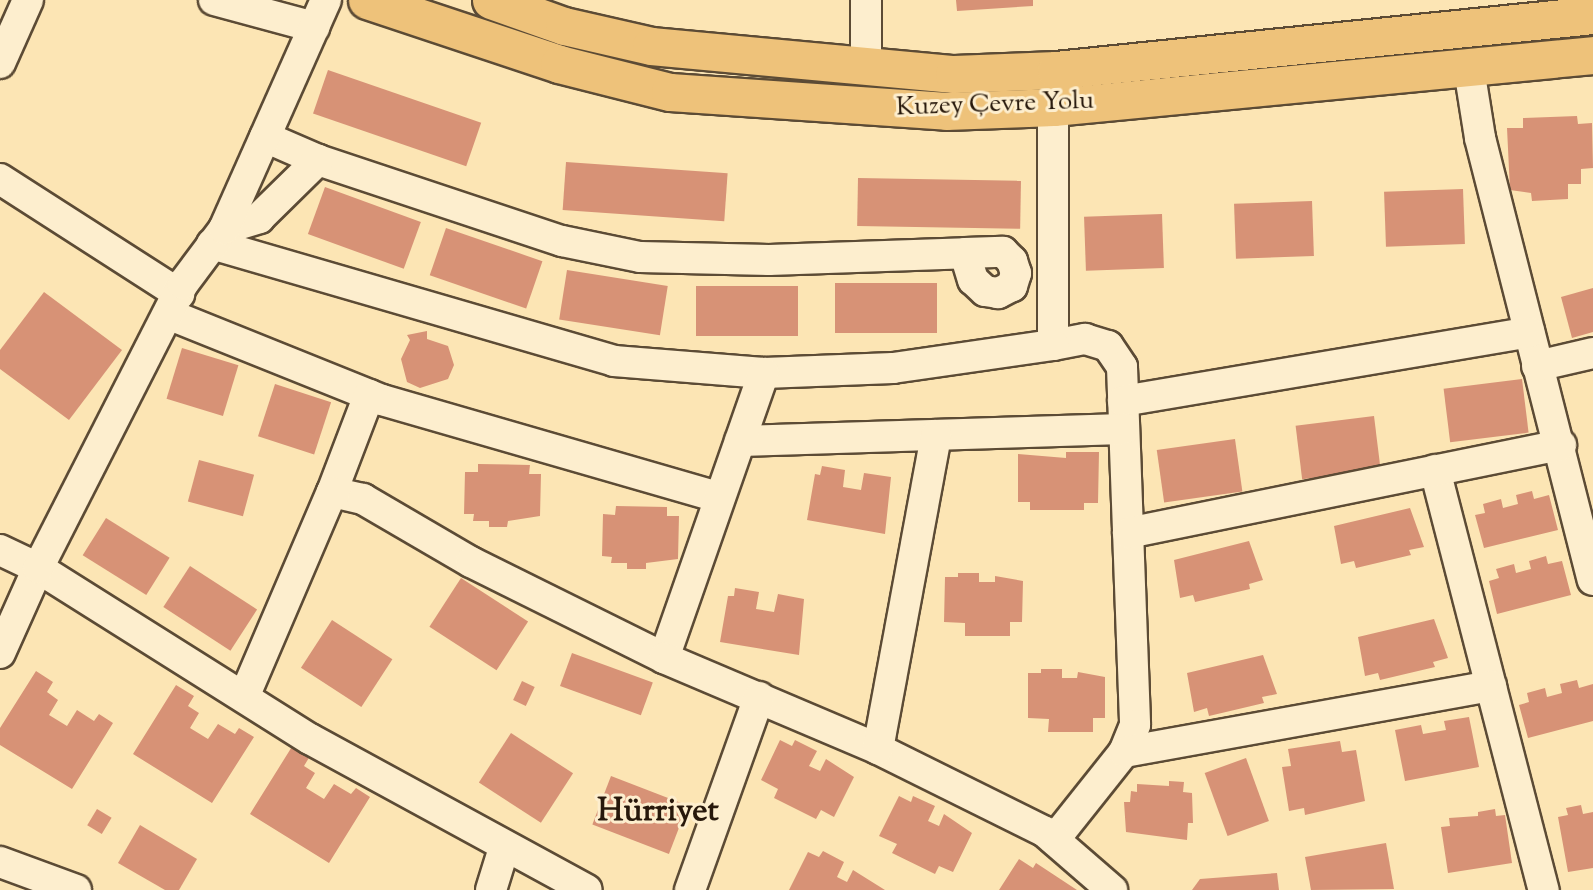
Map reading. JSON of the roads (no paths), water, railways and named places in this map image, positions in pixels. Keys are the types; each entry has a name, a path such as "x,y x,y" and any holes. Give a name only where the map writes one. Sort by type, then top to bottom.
{"main road":[{"name":"Kuzey Çevre Yolu","path":"366,0 559,64 670,92 946,111 1052,107 1593,55"},
{"name":"Kuzey Çevre Yolu","path":"491,0 564,26 651,46 866,68 1010,74 1593,15"}],"street":[{"path":"0,63 28,0"},
{"path":"0,653 38,568 173,304 218,236 320,13 214,0"},
{"path":"866,0 866,68"},
{"path":"1469,69 1480,138 1537,366 1561,445 1584,507 1593,580"},
{"path":"1052,107 1052,345"},
{"path":"265,137 318,160 562,241 640,257 769,260 965,253"},
{"path":"218,236 259,218 318,160"},
{"path":"0,179 173,304 369,394 718,496"},
{"path":"218,236 614,361 764,373 893,368 1085,339 1108,346 1122,367 1135,726 1124,752 1055,840"},
{"path":"740,441 936,435 1123,415 1529,332"},
{"path":"1537,366 1593,353"},
{"path":"664,658 718,496 764,373"},
{"path":"244,697 332,492 369,394"},
{"path":"878,749 936,435"},
{"path":"1128,533 1561,445"},
{"path":"1435,470 1544,890"},
{"path":"332,492 363,499 471,562 664,658 878,749 1055,840 1112,890"},
{"path":"0,550 38,568 310,739 504,848 587,890"},
{"path":"1124,752 1491,686"},
{"path":"690,890 759,697"},
{"path":"491,890 504,848"},
{"path":"0,862 74,889"}],"district":[{"name":"Hürriyet","path":"658,813"}]}
